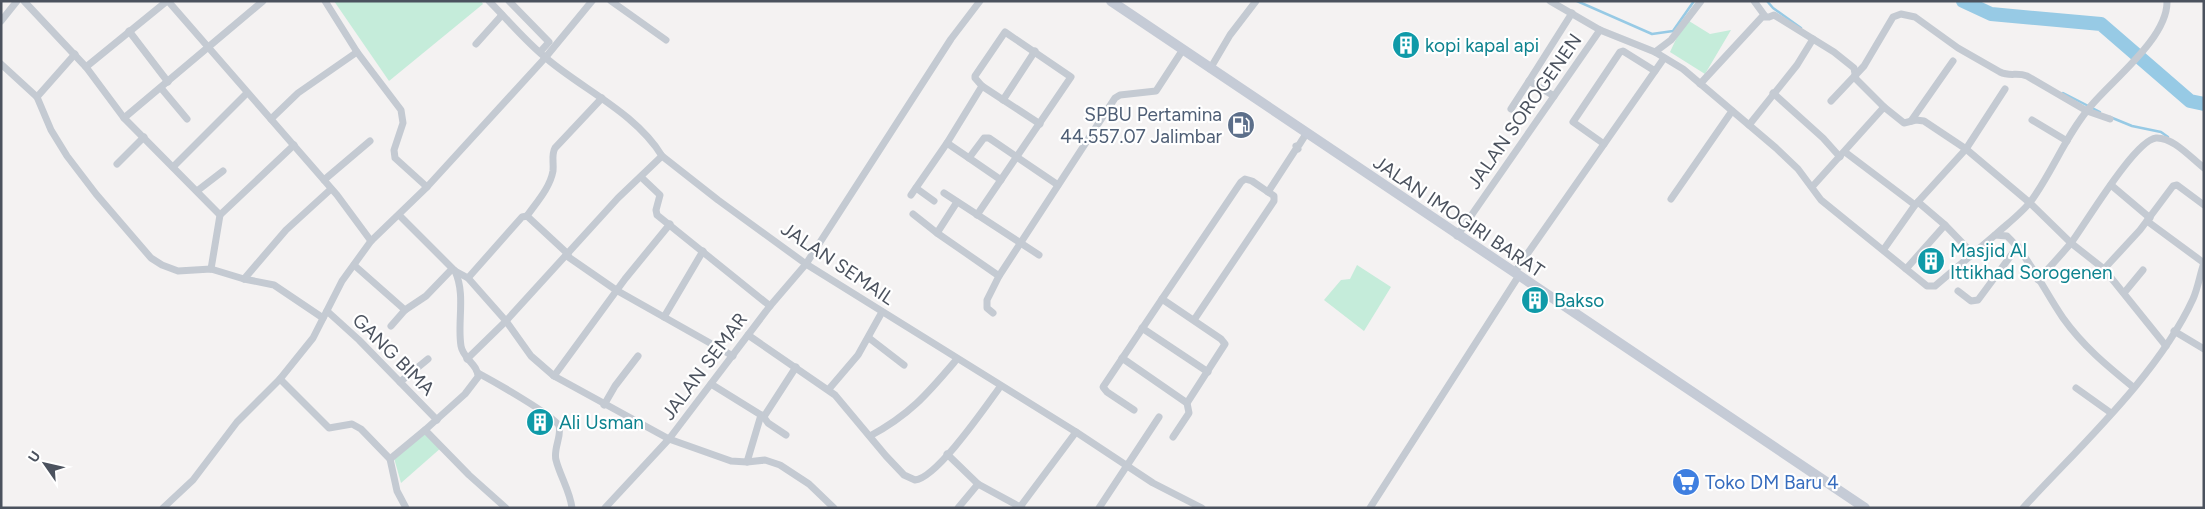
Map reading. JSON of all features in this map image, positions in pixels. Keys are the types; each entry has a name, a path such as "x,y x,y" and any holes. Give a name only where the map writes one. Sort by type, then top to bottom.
{"main road":[{"name":"JALAN IMOGIRI BARAT","path":"1111,1 1182,51 1861,507"}],"street":[{"path":"1,21 17,1"},
{"path":"24,1 75,54 124,118 220,215"},
{"path":"86,67 168,1 246,93 324,180 371,241"},
{"path":"124,118 263,1"},
{"path":"325,1 356,52 394,100 403,116 402,130 394,150 395,158 427,188"},
{"name":"JALAN SEMAIL","path":"489,1 543,55 630,121 656,147 662,156 718,200 806,264 1076,432 1154,483 1201,508"},
{"path":"509,1 549,42 543,55"},
{"path":"163,508 193,480 237,422 280,379 313,338 342,281 371,241 400,216 427,188 592,1"},
{"path":"611,1 666,40"},
{"name":"JALAN SEMAR","path":"605,508 669,439 770,306 806,264 951,39 980,1"},
{"path":"1210,69 1230,35 1256,1"},
{"path":"1550,1 1600,30 1655,52 1683,69 1798,169 1821,200 1884,249 1927,286 1932,287 1973,254 2030,203 2089,108 2126,72 2141,54 2166,16 2167,1"},
{"path":"1655,52 1671,40 1701,1"},
{"path":"1754,1 1765,16"},
{"path":"509,22 519,12"},
{"path":"1510,109 1572,13"},
{"path":"476,44 502,14"},
{"path":"1831,101 1856,75 1873,53 1893,17 1896,14 1906,14 1914,17 1958,48 2000,72 2007,75 2018,73 2027,76 2110,119"},
{"path":"1700,84 1762,16 1777,16 1854,68 1856,79 1884,108 1904,123 1924,121 1966,149 2030,203 2071,243 2104,269 2166,346"},
{"name":"JALAN SOROGENEN","path":"1457,236 1600,30"},
{"path":"129,31 168,82"},
{"path":"977,215 1040,124 1071,76 1004,32 975,77 982,86 1040,124"},
{"path":"1749,125 1797,65 1813,39"},
{"path":"1003,100 1035,51"},
{"path":"993,313 987,308 987,300 999,276 1019,242 1115,98 1120,95 1156,90 1182,51"},
{"path":"1604,144 1573,122 1620,52 1623,51 1655,71"},
{"path":"271,119 298,93 356,52"},
{"path":"37,97 75,54"},
{"path":"1370,508 1516,275 1662,61"},
{"path":"1912,121 1953,61"},
{"path":"1,64 37,97 51,130 67,156 96,194 152,258 162,266 178,271 211,269 244,279 274,285 323,318"},
{"path":"1529,81 1554,96"},
{"path":"934,201 914,192 982,86"},
{"path":"161,88 187,119"},
{"path":"1884,249 1917,204 1966,149 2005,89"},
{"path":"173,167 246,93"},
{"path":"1773,93 1843,154 1945,225 1973,254"},
{"path":"391,326 405,310 460,273 515,223 526,216 540,198 553,172 552,155 555,148 602,98"},
{"path":"1812,187 1884,108"},
{"path":"1671,198 1732,111"},
{"path":"2032,120 2067,141"},
{"path":"1268,192 1306,134"},
{"path":"118,164 144,137"},
{"path":"969,158 982,139 986,137 1058,185"},
{"path":"2038,280 2071,243 2111,185 2145,142 2154,138 2168,140 2204,168"},
{"path":"324,180 370,141"},
{"path":"947,143 1001,180"},
{"path":"211,269 220,215 294,145"},
{"path":"466,359 506,322 618,198 662,156"},
{"path":"197,191 223,171"},
{"path":"642,177 660,196 656,210 657,215 770,306"},
{"path":"1134,410 1107,392 1103,387 1241,182 1247,179 1274,196 1274,201 1194,320"},
{"path":"2023,508 2111,413 2166,346 2194,298 2204,263 2149,220 2111,185"},
{"path":"2104,269 2149,220 2173,186 2177,185 2204,205"},
{"path":"244,279 286,230 331,189"},
{"path":"944,193 1039,255"},
{"path":"937,233 957,202"},
{"path":"913,214 999,276"},
{"path":"400,216 460,273 506,322 532,356 554,376 669,439 731,461 765,460 780,465 809,484 834,508"},
{"path":"526,216 568,255 616,290 732,356"},
{"path":"554,376 616,290 670,224"},
{"path":"1906,269 1945,225"},
{"path":"1995,235 2007,236 2018,246 2064,319 2090,352 2133,387"},
{"path":"1958,291 1971,301 1978,300 2018,246"},
{"path":"664,317 703,252"},
{"path":"354,264 405,310"},
{"path":"2124,294 2143,270"},
{"path":"460,273 461,346 466,359 478,373 521,398 557,423 559,431 555,451 556,460 572,508"},
{"path":"1162,299 1222,339 1225,344 1187,403"},
{"name":"GANG BIMA","path":"327,311 437,420"},
{"path":"829,389 858,355 882,312"},
{"path":"1142,328 1208,372"},
{"path":"2174,331 2204,349"},
{"path":"748,335 829,389 904,475 915,480 924,477 947,454 978,419 1000,386"},
{"path":"869,338 904,365"},
{"path":"604,404 638,356"},
{"path":"1122,358 1187,403 1189,413 1173,437"},
{"path":"400,382 428,359"},
{"path":"870,436 911,411 957,359"},
{"path":"747,462 762,416 766,415 796,367"},
{"path":"390,459 437,420 472,387 477,380 478,373"},
{"path":"280,379 327,427 332,428 348,423 356,426 390,459 397,491 406,508"},
{"path":"711,384 762,416 768,423 786,435"},
{"path":"2076,388 2111,413"},
{"path":"1099,508 1159,417"},
{"path":"425,430 506,508"},
{"path":"947,454 978,484 1021,507 1076,432"},
{"path":"958,508 978,484"},
{"path":"492,508 498,501"}],"green space":[{"path":"334,1 481,1 483,4 389,81"},
{"path":"1689,21 1710,34 1731,30 1705,74 1670,52 1678,35"},
{"path":"1357,265 1391,287 1364,331 1324,300 1341,280 1350,279"},
{"path":"425,432 442,447 401,483 394,458"}],"waterway":[{"path":"1577,1 1652,34 1673,31 1694,1"},
{"path":"1767,1 1773,8 1801,28"},
{"path":"1963,1 1991,14 2101,24 2190,101 2204,104"},
{"path":"2063,93 2100,112"},
{"path":"2110,117 2132,126 2161,132 2168,137"}],"place":[{"name":"kopi kapal api","path":"1406,45"},
{"name":"SPBU Pertamina 44.557.07 Jalimbar","path":"1241,125"},
{"name":"Masjid Al Ittikhad Sorogenen","path":"1931,261"},
{"name":"Bakso","path":"1535,300"},
{"name":"Ali Usman","path":"540,422"},
{"name":"Toko DM Baru 4","path":"1686,482"}]}
